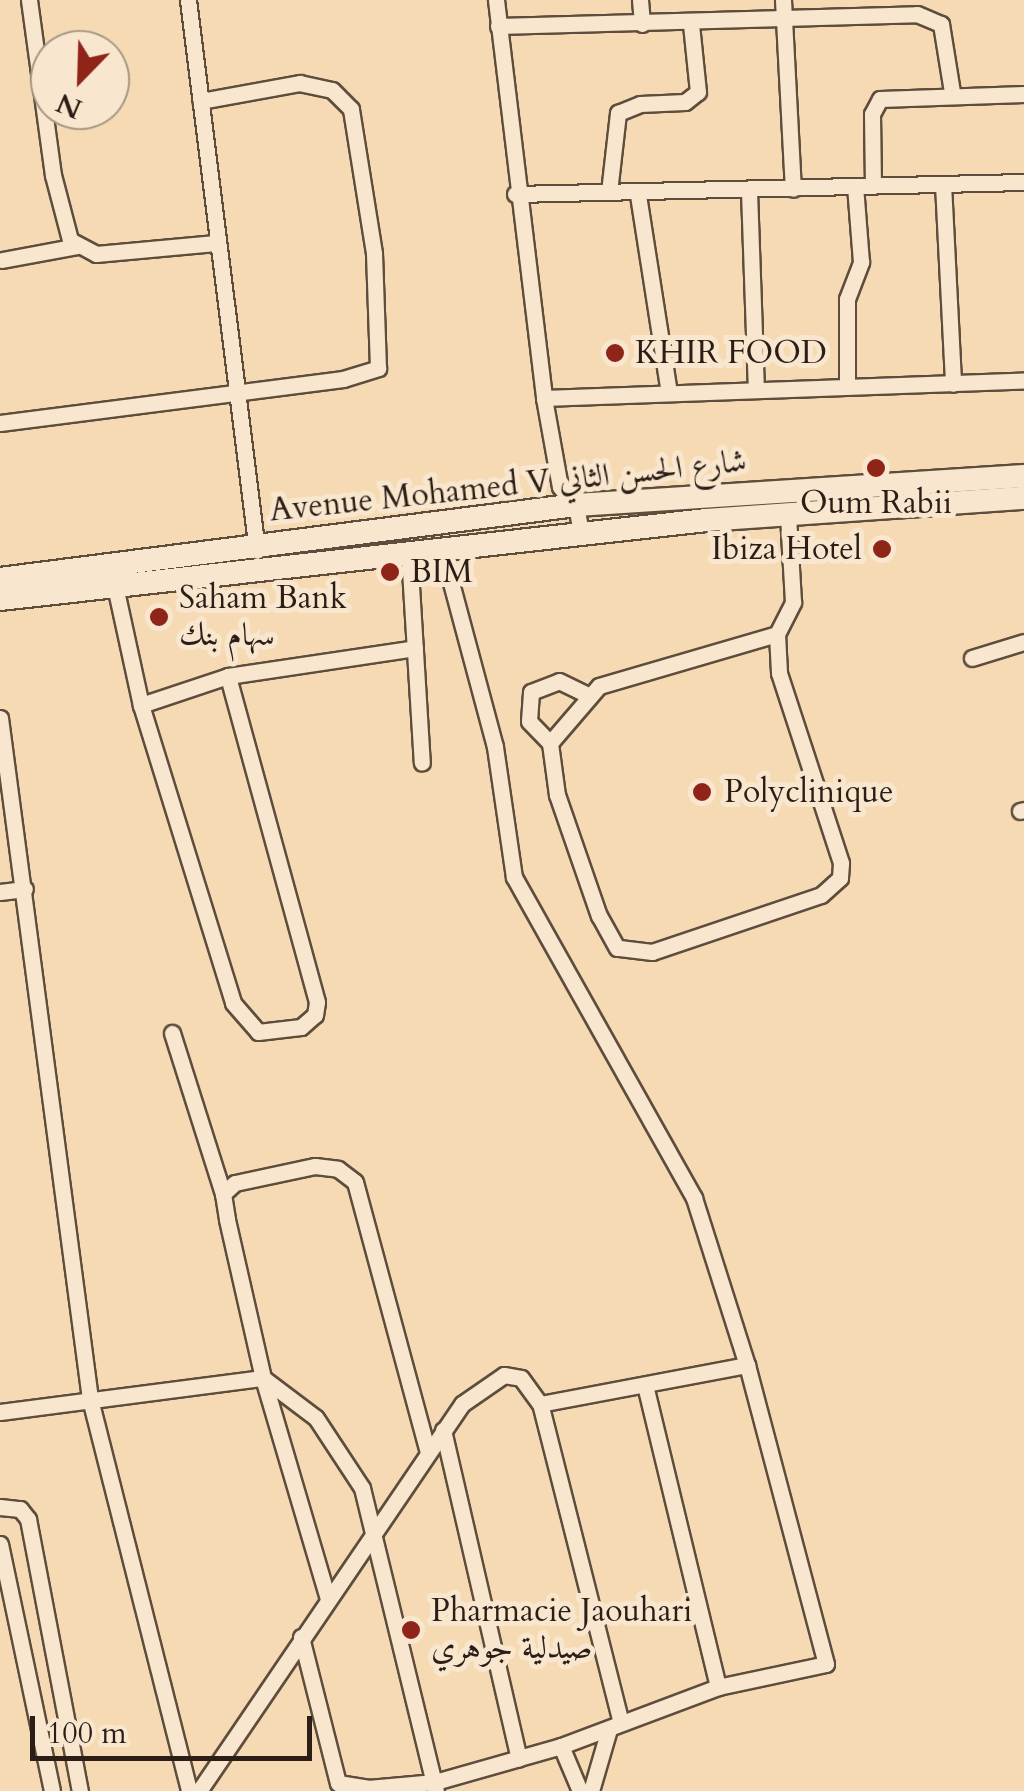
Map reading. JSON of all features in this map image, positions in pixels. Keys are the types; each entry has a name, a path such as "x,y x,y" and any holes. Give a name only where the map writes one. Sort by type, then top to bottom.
{"main road":[{"name":"Avenue Mohamed V شارع الحسن الثاني","path":"0,599 581,534 1024,476"},
{"name":"Avenue Mohamed V شارع الحسن الثاني","path":"0,579 562,500 796,506 1024,498"}],"street":[{"path":"29,0 58,205 77,246"},
{"path":"188,0 258,570"},
{"path":"496,0 515,194 544,398 562,500 581,534"},
{"path":"640,0 642,24"},
{"path":"783,0 792,189"},
{"path":"498,26 784,20 894,6 940,24 952,92"},
{"path":"609,192 618,113 640,104 685,102 698,92 692,24"},
{"path":"0,423 238,395 376,371 374,254 356,121 338,93 290,84 201,100"},
{"path":"873,186 876,102 952,92 1024,94"},
{"path":"515,194 638,195 1024,182"},
{"path":"942,184 952,384"},
{"path":"847,387 847,299 861,262 854,186"},
{"path":"749,191 756,390"},
{"path":"638,195 669,393"},
{"path":"2,260 77,246 101,254 215,243"},
{"path":"544,398 1024,380"},
{"path":"554,537 562,500"},
{"path":"588,696 559,682 531,692 529,721 550,743 557,795 599,916 617,948 652,952 834,890 841,863 779,673 778,634 794,602 796,506"},
{"path":"301,1638 338,1783 368,1788 436,1786 560,1746 718,1687 826,1664 747,1365 683,1176 572,972 519,892 495,747 442,549"},
{"path":"408,553 422,764"},
{"path":"115,586 141,705 232,1003 258,1032 301,1027 315,1014 317,1002 228,676"},
{"path":"550,743 599,686 778,634"},
{"path":"972,658 1024,642"},
{"path":"141,705 228,676 415,648"},
{"path":"0,718 8,824 25,889 90,1399 189,1791"},
{"path":"0,892 25,889"},
{"path":"172,1033 223,1194 264,1378 328,1599"},
{"path":"223,1194 248,1178 294,1168 338,1169 356,1182 428,1452"},
{"path":"540,1404 747,1365"},
{"path":"0,1412 264,1378 332,1436 362,1488 436,1786"},
{"path":"199,1791 443,1430 492,1378 521,1378 540,1404 615,1726 591,1791"},
{"path":"644,1385 718,1687"},
{"path":"443,1430 519,1758"},
{"path":"0,1507 20,1508 28,1519 80,1791"},
{"path":"0,1544 52,1791"},
{"path":"24,1661 55,1656"},
{"path":"560,1746 580,1791"}],"place":[{"name":"KHIR FOOD","path":"615,353"},
{"name":"Oum Rabii","path":"876,468"},
{"name":"Ibiza Hotel","path":"882,549"},
{"name":"BIM","path":"390,572"},
{"name":"Saham Bank سهام بنك","path":"159,617"},
{"name":"Polyclinique","path":"702,792"},
{"name":"Pharmacie Jaouhari صيدلية جوهري","path":"411,1630"}]}
